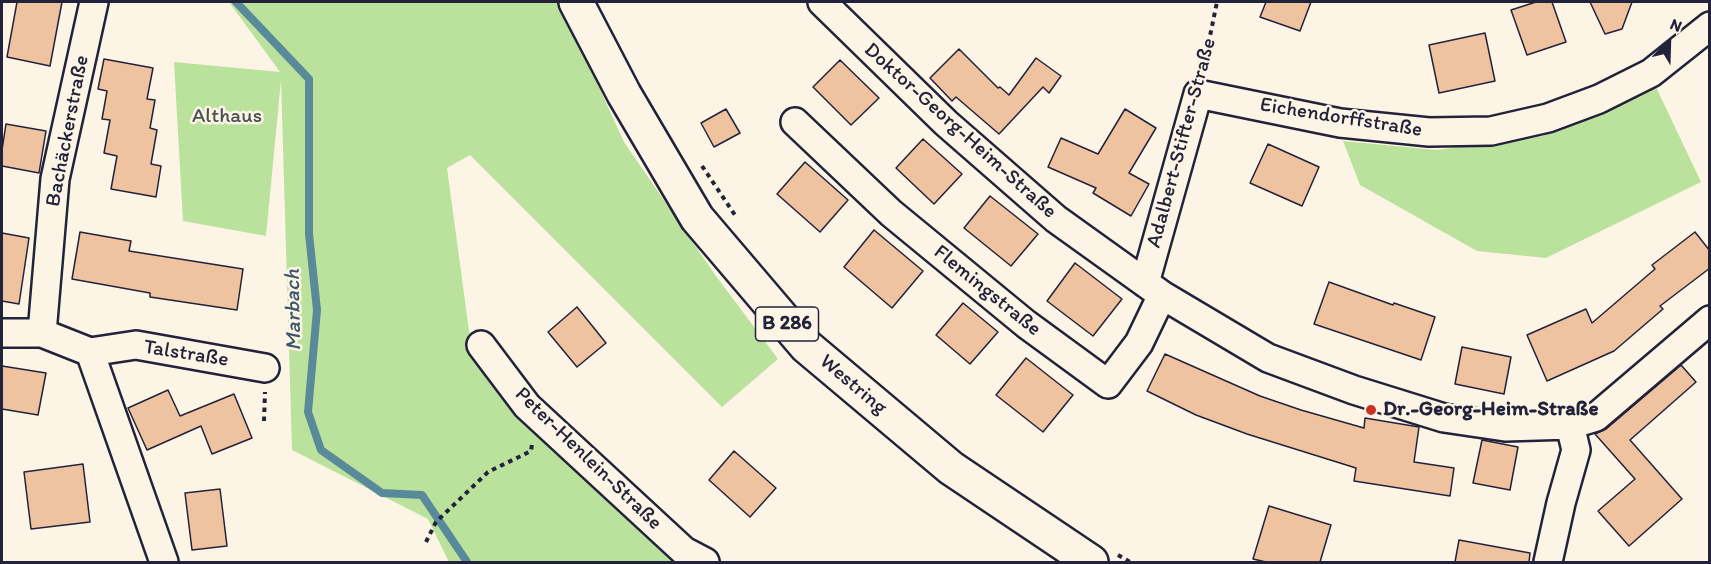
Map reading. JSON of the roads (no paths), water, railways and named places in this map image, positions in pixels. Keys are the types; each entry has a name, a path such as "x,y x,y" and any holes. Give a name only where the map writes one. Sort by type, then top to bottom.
{"main road":[{"name":"Westring","path":"576,2 624,93 697,218 806,346 951,468 1101,557"}],"street":[{"name":"Bachäckerstraße","path":"42,333 55,179 94,2"},
{"name":"Doktor-Georg-Heim-Straße","path":"822,2 946,123 1056,219 1153,289 1268,358 1354,390 1444,418 1505,427 1570,426 1596,417 1710,320"},
{"name":"Eichendorffstraße","path":"1198,94 1340,123 1428,132 1491,131 1548,118 1599,99 1651,73 1710,26"},
{"name":"Adalbert-Stifter-Straße","path":"1153,289 1198,94"},
{"name":"Flemingstraße","path":"795,122 891,213 1026,324 1108,384 1139,343 1153,289"},
{"path":"2,333 42,333 90,352 164,562"},
{"name":"Talstraße","path":"90,352 136,345 266,368"},
{"name":"Peter-Henlein-Straße","path":"481,345 527,406 684,551 705,562"},
{"path":"1548,562 1576,450 1570,426"}],"waterway":[{"name":"Marbach","path":"236,2 309,79 309,234 317,310 308,412 321,450 382,493 422,495 467,562"}],"place":[{"name":"Dr.-Georg-Heim-Straße","path":"1371,410"}],"park label":[{"name":"Althaus","path":"227,117"}]}
